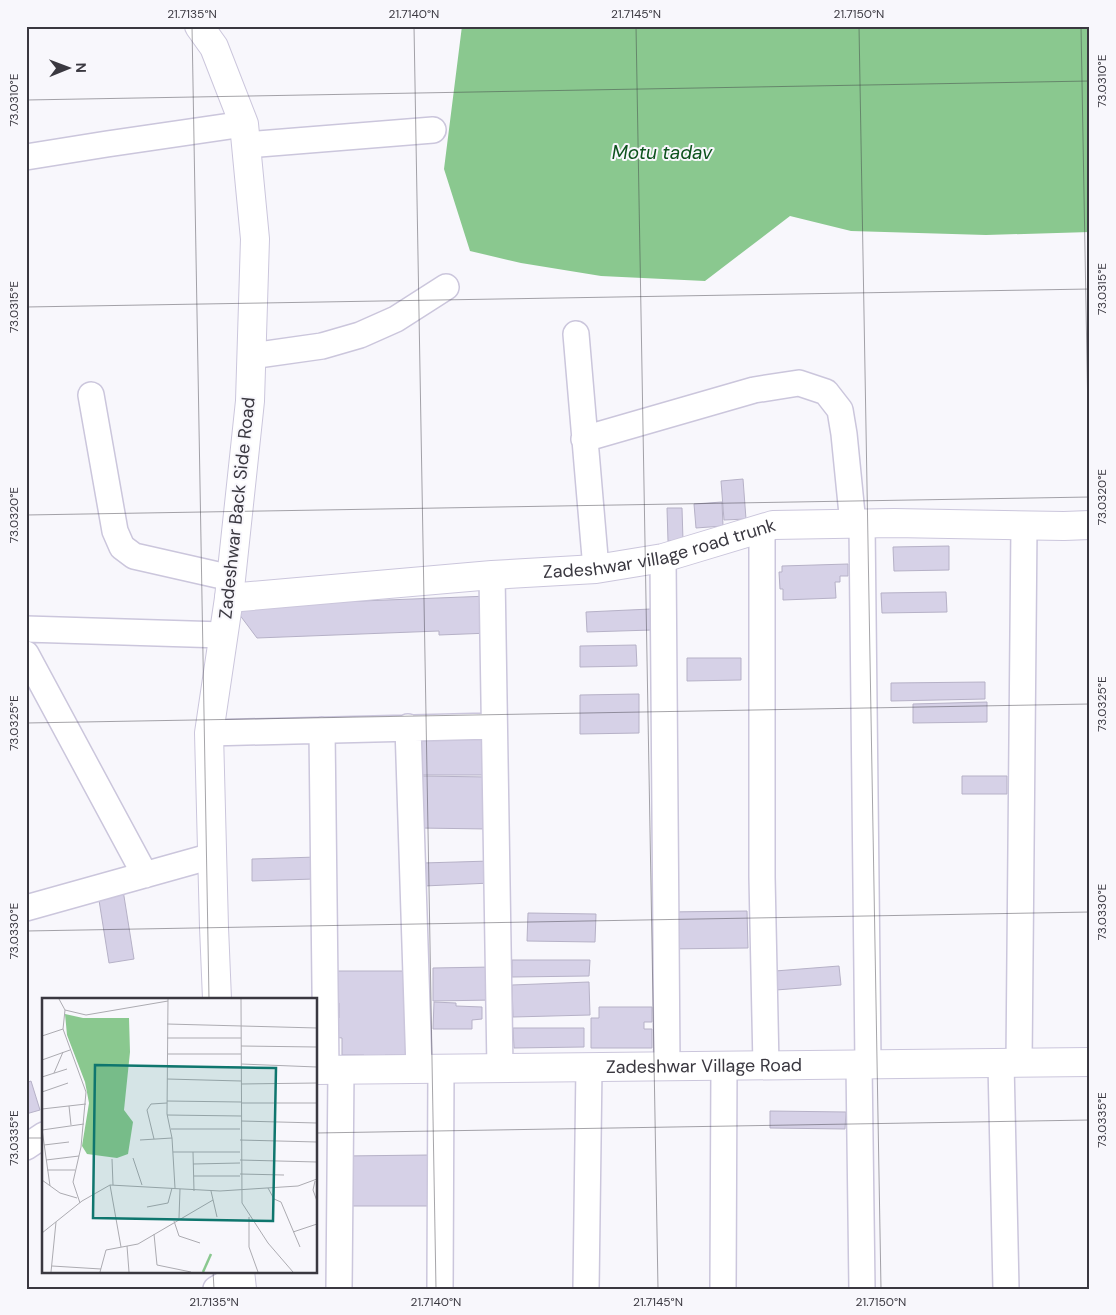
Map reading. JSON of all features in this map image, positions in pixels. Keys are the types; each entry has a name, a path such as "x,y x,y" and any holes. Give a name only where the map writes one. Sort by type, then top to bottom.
{"street":[{"name":"Zadeshwar Back Side Road","path":"199,26 214,46 245,134 255,239 250,401 230,588 209,732 217,998"},
{"path":"26,157 107,144 245,134 433,130"},
{"path":"251,356 322,346 360,335 396,319 446,287"},
{"path":"576,334 596,569"},
{"path":"584,439 754,390 799,383 826,392 840,410 858,524 864,1064 862,1289"},
{"path":"91,395 115,532 122,547 134,556 230,588"},
{"name":"Zadeshwar village road trunk","path":"230,588 596,569 663,558 773,525 1090,525"},
{"path":"1006,1289 1024,526"},
{"path":"762,529 762,877 766,1066"},
{"path":"663,558 667,1066"},
{"path":"492,575 500,1069"},
{"path":"26,629 223,635"},
{"path":"26,654 145,874"},
{"path":"209,732 494,726"},
{"path":"408,727 430,1069 440,1289"},
{"path":"322,730 328,1070 339,1289"},
{"path":"26,908 212,856"},
{"name":"Zadeshwar Village Road","path":"328,1070 1090,1062"},
{"path":"723,1289 724,1066"},
{"path":"586,1289 589,1068"},
{"path":"216,1289 241,1278"}],"water":[{"name":"Motu tadav","path":"462,26 1090,26 1090,232 986,235 851,231 790,216 705,281 601,276 521,263 470,251 444,169"}],"building":[{"path":"743,479 746,519 724,520 721,481"},
{"path":"722,502 723,526 696,528 694,504"},
{"path":"667,508 682,508 683,541 668,541"},
{"path":"949,546 949,570 894,571 893,547"},
{"path":"848,564 848,576 840,576 840,582 835,582 836,598 783,600 783,589 780,589 779,572 782,572 782,566"},
{"path":"946,592 947,612 882,613 881,593"},
{"path":"489,596 490,633 439,635 439,631 257,638 233,606"},
{"path":"651,609 652,630 587,632 586,612"},
{"path":"636,645 637,666 580,667 580,646"},
{"path":"687,658 741,658 741,680 687,681"},
{"path":"985,682 985,699 891,701 891,683"},
{"path":"639,694 639,733 580,734 580,695"},
{"path":"987,702 987,722 913,723 913,704"},
{"path":"417,734 485,735 485,775 416,775"},
{"path":"419,776 489,777 488,829 419,828"},
{"path":"962,776 1007,776 1007,794 962,794"},
{"path":"317,857 314,879 252,881 252,859"},
{"path":"490,861 491,883 424,886 423,863"},
{"path":"123,890 134,959 109,963 98,894"},
{"path":"747,911 748,948 666,949 666,912"},
{"path":"528,913 596,914 595,942 527,941"},
{"path":"512,960 590,960 589,976 512,977"},
{"path":"839,966 841,985 776,990 775,971"},
{"path":"492,967 493,1000 433,1001 433,968"},
{"path":"331,971 417,971 410,1055 385,1055 385,1059 364,1059 364,1055 342,1055 342,1038 333,1037 333,1018 339,1018 339,1003 331,1003"},
{"path":"589,982 590,1015 513,1017 512,985"},
{"path":"434,1002 456,1003 456,1006 482,1007 482,1019 472,1020 472,1029 433,1029"},
{"path":"599,1007 652,1007 652,1022 644,1022 644,1029 652,1029 652,1048 591,1048 591,1018 599,1018"},
{"path":"513,1028 584,1028 584,1047 514,1048"},
{"path":"31,1081 40,1110 26,1114 26,1083"},
{"path":"770,1111 846,1112 845,1129 770,1128"},
{"path":"429,1155 429,1206 344,1206 344,1156"}]}
